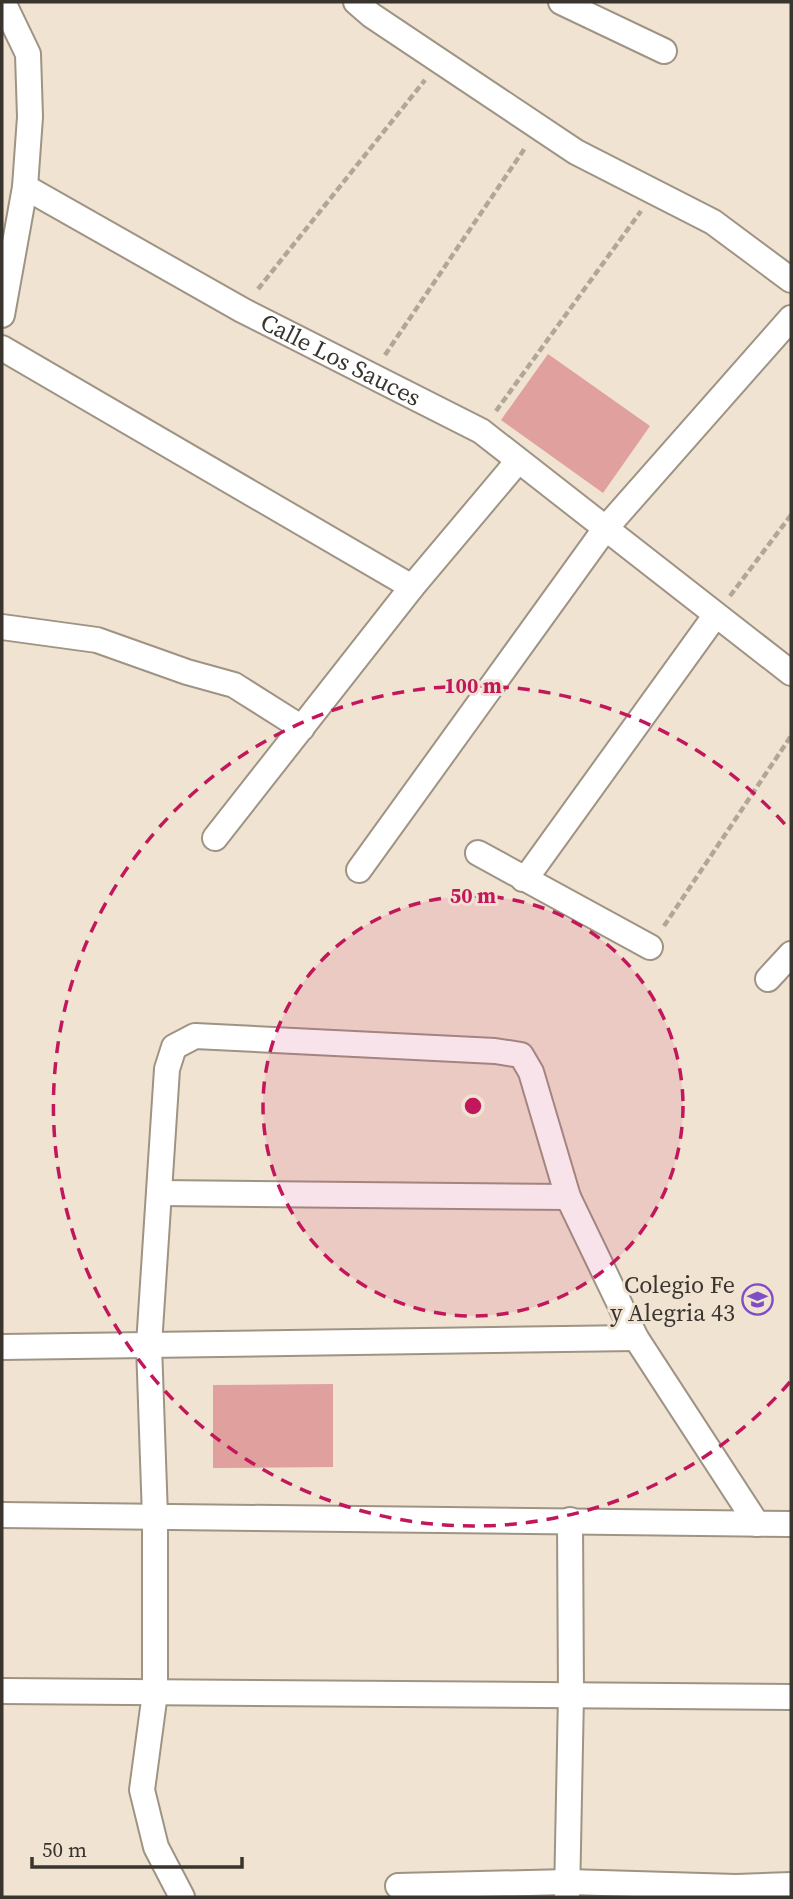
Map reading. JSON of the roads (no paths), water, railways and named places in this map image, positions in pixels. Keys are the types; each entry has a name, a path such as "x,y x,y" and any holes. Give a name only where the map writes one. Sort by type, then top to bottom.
{"street":[{"path":"2,315 24,187 30,117 28,54 3,2"},
{"path":"356,2 371,15 576,152 713,222 791,279"},
{"path":"561,2 664,51"},
{"name":"Calle Los Sauces","path":"24,187 242,310 481,432 791,673"},
{"path":"359,870 604,529 791,318"},
{"path":"2,348 412,587"},
{"path":"215,838 412,587 518,461"},
{"path":"523,879 715,616"},
{"path":"2,627 97,640 187,672 234,685 302,728"},
{"path":"478,853 650,947"},
{"path":"768,979 791,954"},
{"path":"182,1897 156,1847 142,1790 155,1693 155,1517 149,1345 167,1069 174,1047 195,1036 495,1051 521,1055 531,1072 568,1198 636,1338 757,1524"},
{"path":"159,1193 568,1198"},
{"path":"2,1347 636,1338"},
{"path":"2,1515 791,1524"},
{"path":"567,1890 571,1695 570,1520"},
{"path":"2,1691 791,1697"},
{"path":"398,1886 736,1892 791,1885"}],"place":[{"name":"Colegio Fe y Alegria 43","path":"758,1299"}]}
